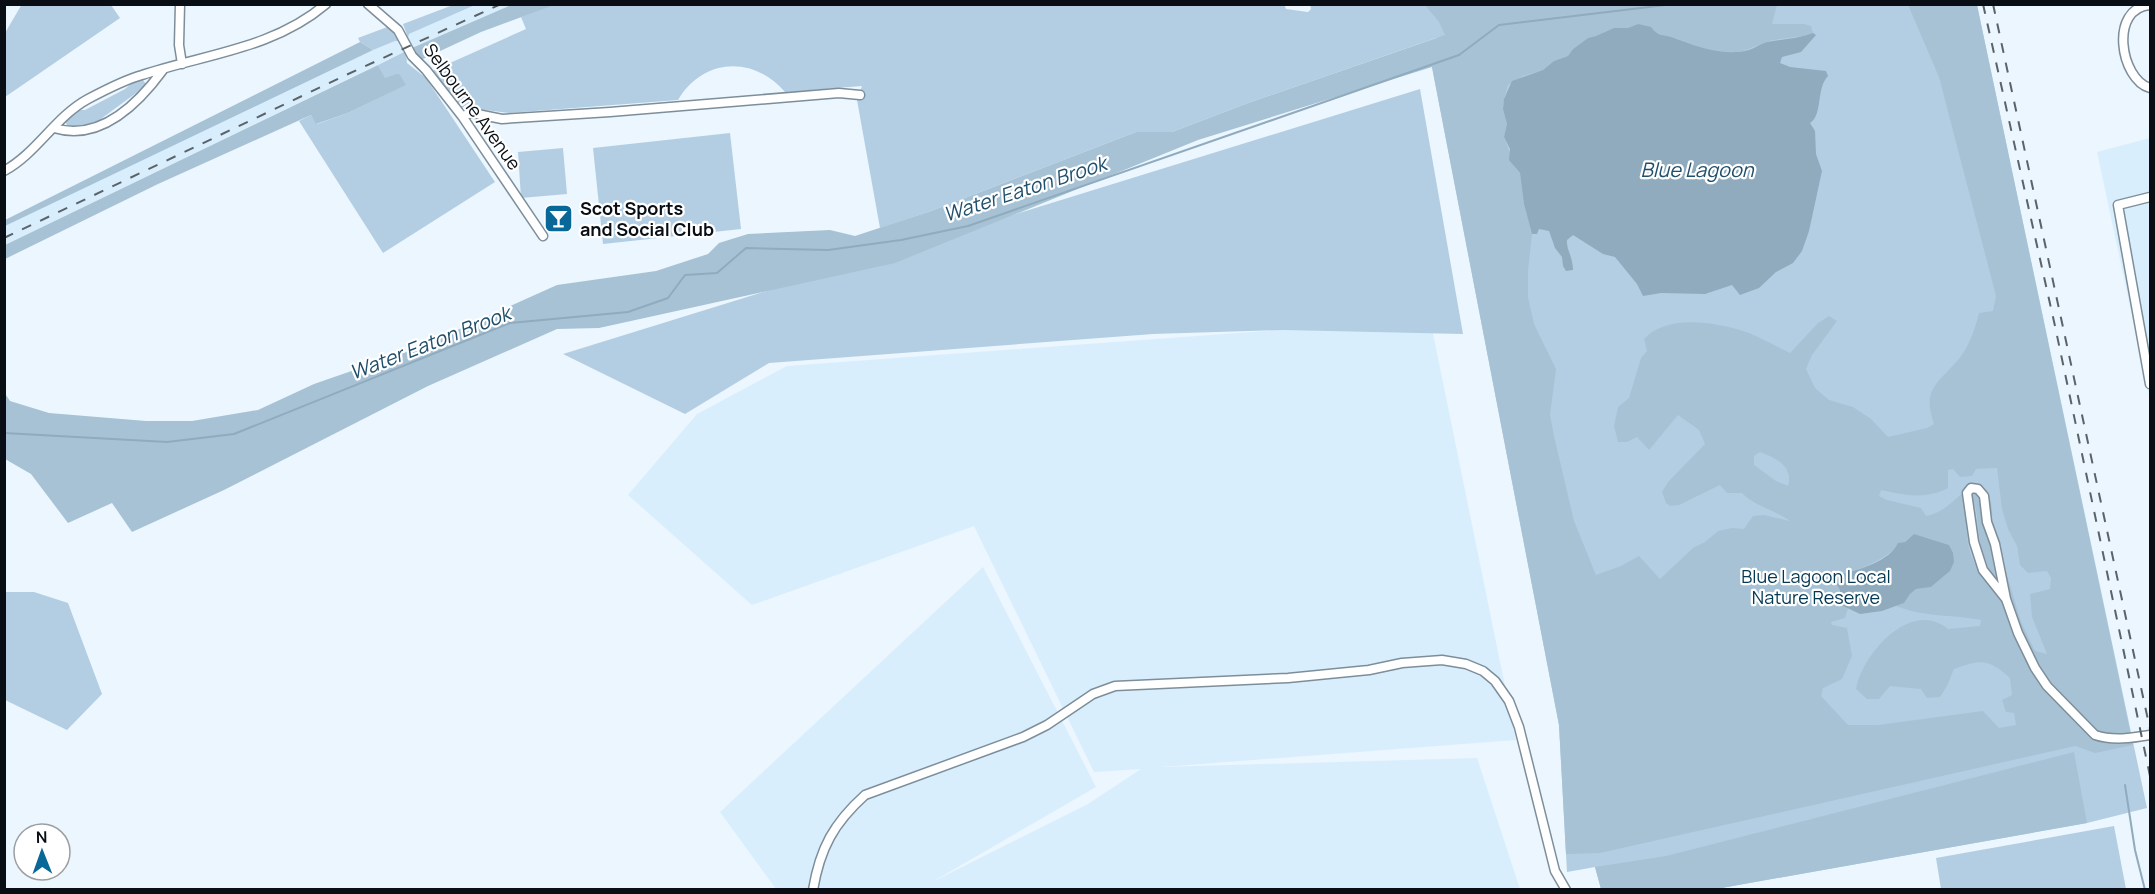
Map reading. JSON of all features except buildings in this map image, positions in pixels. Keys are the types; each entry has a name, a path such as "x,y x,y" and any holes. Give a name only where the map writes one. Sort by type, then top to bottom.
{"street":[{"path":"180,4 179,45 182,64"},
{"path":"4,171 24,158 86,100 142,74 248,46 272,37 294,26 326,4"},
{"name":"Selbourne Avenue","path":"368,4 398,30 414,59 426,70 462,116 543,236"},
{"path":"2151,5 2142,5 2127,17 2124,38 2128,62 2136,76 2151,88"},
{"path":"54,128 69,132 103,124 134,104 163,70"},
{"path":"462,116 472,113 494,118 514,118 839,93 860,95"},
{"path":"2151,197 2118,204 2151,384"},
{"path":"2007,600 1983,570 1974,542 1967,494 1971,488 1978,489 1984,496 1987,522 1995,544 2007,600 2018,633 2035,668 2047,686 2095,735 2105,739 2151,735"},
{"path":"813,890 817,865 830,834 847,811 865,795 1023,737 1047,725 1093,694 1115,686 1288,678 1442,660 1466,664 1483,671 1495,681 1509,702 1519,726 1555,871 1566,890"}],"shaded area":[{"path":"475,5 511,5 412,48 408,38 409,34"},
{"path":"395,41 401,41 406,51 5,245 5,226 360,55"},
{"path":"2150,138 2150,400 2097,152"},
{"path":"1430,319 1516,740 1162,767 1477,758 1520,889 776,889 720,812 983,567 1096,787 932,882 1088,804 1141,769 1094,772 974,526 752,605 628,495 697,414 787,366"}],"green space":[{"path":"22,4 111,5 120,18 5,97 5,33"},
{"name":"Blue Lagoon Local Nature Reserve","path":"554,4 1284,4 1286,9 1308,12 1311,9 1310,4 1977,5 2147,808 2087,823 1716,889 1601,889 1595,867 1567,872 1559,725 1432,67 1436,38 1248,103 1172,132 1136,132 931,211 880,228 857,100 862,86 785,92 772,80 758,72 744,67 729,66 714,69 701,76 688,86 678,100 509,113 461,107 432,71 526,29 521,17"},
{"path":"453,5 475,5 409,34 408,38 403,24"},
{"path":"511,5 554,5 481,32 423,59 418,58 412,48"},
{"path":"1425,5 1777,5 1772,24 1811,26 1813,33 1809,35 1768,41 1736,52 1698,48 1672,40 1638,24 1628,28 1614,28 1588,38 1573,49 1568,56 1508,85 1504,99 1503,109 1507,124 1504,137 1516,169 1520,173 1524,204 1532,234 1528,297 1534,324 1556,369 1550,415 1574,521 1596,575 1621,566 1639,556 1660,579 1693,548 1718,531 1732,528 1744,529 1753,516 1764,515 1790,521 1753,502 1742,493 1727,493 1720,485 1679,505 1670,506 1666,503 1662,492 1668,482 1705,444 1699,430 1678,415 1649,450 1637,437 1627,442 1618,442 1614,426 1618,407 1629,398 1641,358 1647,351 1644,339 1654,331 1678,323 1719,325 1749,333 1790,353 1818,323 1829,316 1837,321 1812,355 1806,369 1815,388 1829,400 1853,407 1871,419 1888,437 1927,428 1934,424 1930,403 1934,388 1965,349 1979,313 1993,311 1996,296 1939,77 1908,5 1977,5 2133,745 2095,753 2075,746 1600,853 1566,854 1559,725 1432,67 1198,140 895,263 599,328 557,329 428,386 224,490 132,532 112,503 68,523 31,474 5,459 4,392 10,401 49,413 146,421 192,421 258,410 314,384 415,349 557,285 656,271 708,254 719,243 748,234 830,230 855,236 931,211 1136,132 1172,132 1248,103 1445,35 1439,22","holes":["1760,452 1782,464 1788,473 1788,486 1776,481 1754,465 1754,456","1997,468 2002,509 2008,529 2017,546 2020,565 2028,573 2047,571 2051,578 2050,589 2030,594 2032,617 2047,654 2035,651 2021,622 2006,572 1999,570 1994,561 1992,509 1985,489 1976,484 1947,507 1926,516 1921,508 1879,496 1881,490 1907,495 1940,492 1948,488 1948,470 1953,469 1960,477 1972,476 1976,469","1972,498 1989,572 1980,571 1971,555 1967,536 1969,506","1914,534 1949,545 1950,571 1931,587 1916,589 1904,603 1896,606 1928,614 1981,620 1980,626 1948,629 1934,621 1919,620 1904,625 1878,646 1860,675 1856,689 1867,699 1879,699 1890,686 1921,689 1927,698 1940,697 1954,669 1978,662 1990,664 2010,678 2012,695 2002,700 2006,712 2014,713 2016,725 1999,728 1983,711 1878,725 1848,725 1821,696 1823,688 1842,679 1852,656 1847,628 1832,625 1831,622 1845,618 1848,608 1839,604 1841,574 1871,564"]},
{"path":"390,26 401,41 395,41 373,50 360,42 358,38"},
{"path":"360,42 373,50 5,226 5,220"},
{"path":"406,51 407,63 426,78 495,182 383,253 299,121 311,115 317,124 348,113 405,85 399,73 385,79 378,65"},
{"path":"378,65 385,78 399,73 406,85 348,113 316,124 311,115 158,184 5,259 5,245"},
{"path":"142,79 147,85 94,124 72,129 66,124 66,120 79,110 85,110"},
{"path":"1420,89 1463,334 1283,330 1153,334 769,363 685,414 563,354"},
{"path":"730,133 741,229 603,244 593,148"},
{"path":"563,148 567,194 521,198 518,152"},
{"path":"5,592 34,592 68,603 102,694 67,730 5,700"},
{"path":"2074,752 2087,823 1716,889 1601,889 1595,867 1666,856"},
{"path":"2114,826 2126,889 1941,889 1936,858"}],"water":[{"name":"Blue Lagoon","path":"1638,24 1651,27 1660,35 1700,47 1729,52 1749,50 1767,42 1813,33 1816,35 1801,52 1782,57 1780,63 1790,67 1826,71 1828,76 1822,87 1817,114 1810,123 1815,131 1816,154 1822,171 1809,231 1802,251 1793,263 1776,272 1759,288 1740,295 1732,285 1705,294 1661,293 1643,296 1637,284 1615,257 1603,254 1573,235 1567,243 1573,270 1566,271 1549,231 1539,229 1537,234 1532,234 1524,204 1520,173 1509,160 1510,149 1504,137 1507,124 1503,109 1504,99 1512,81 1543,70 1554,61 1568,56 1573,49 1588,38 1614,28 1628,28"},
{"path":"1914,534 1949,545 1954,562 1950,571 1931,587 1916,589 1904,603 1882,611 1860,614 1839,604 1840,590 1836,583 1841,574 1881,560 1898,543 1905,542"}],"waterway":[{"name":"Water Eaton Brook","path":"4,433 167,442 234,434 510,323 628,312 668,298 685,275 717,273 746,248 828,250 901,240 968,226 1459,55 1499,25 1674,4"},
{"path":"2125,785 2135,850 2145,890"}],"railway":[{"path":"4,238 501,4"},
{"path":"1983,4 2055,326 2150,776"},
{"path":"1993,4 2150,729"}],"place":[{"name":"Scot Sports and Social Club","path":"559,219"}]}
